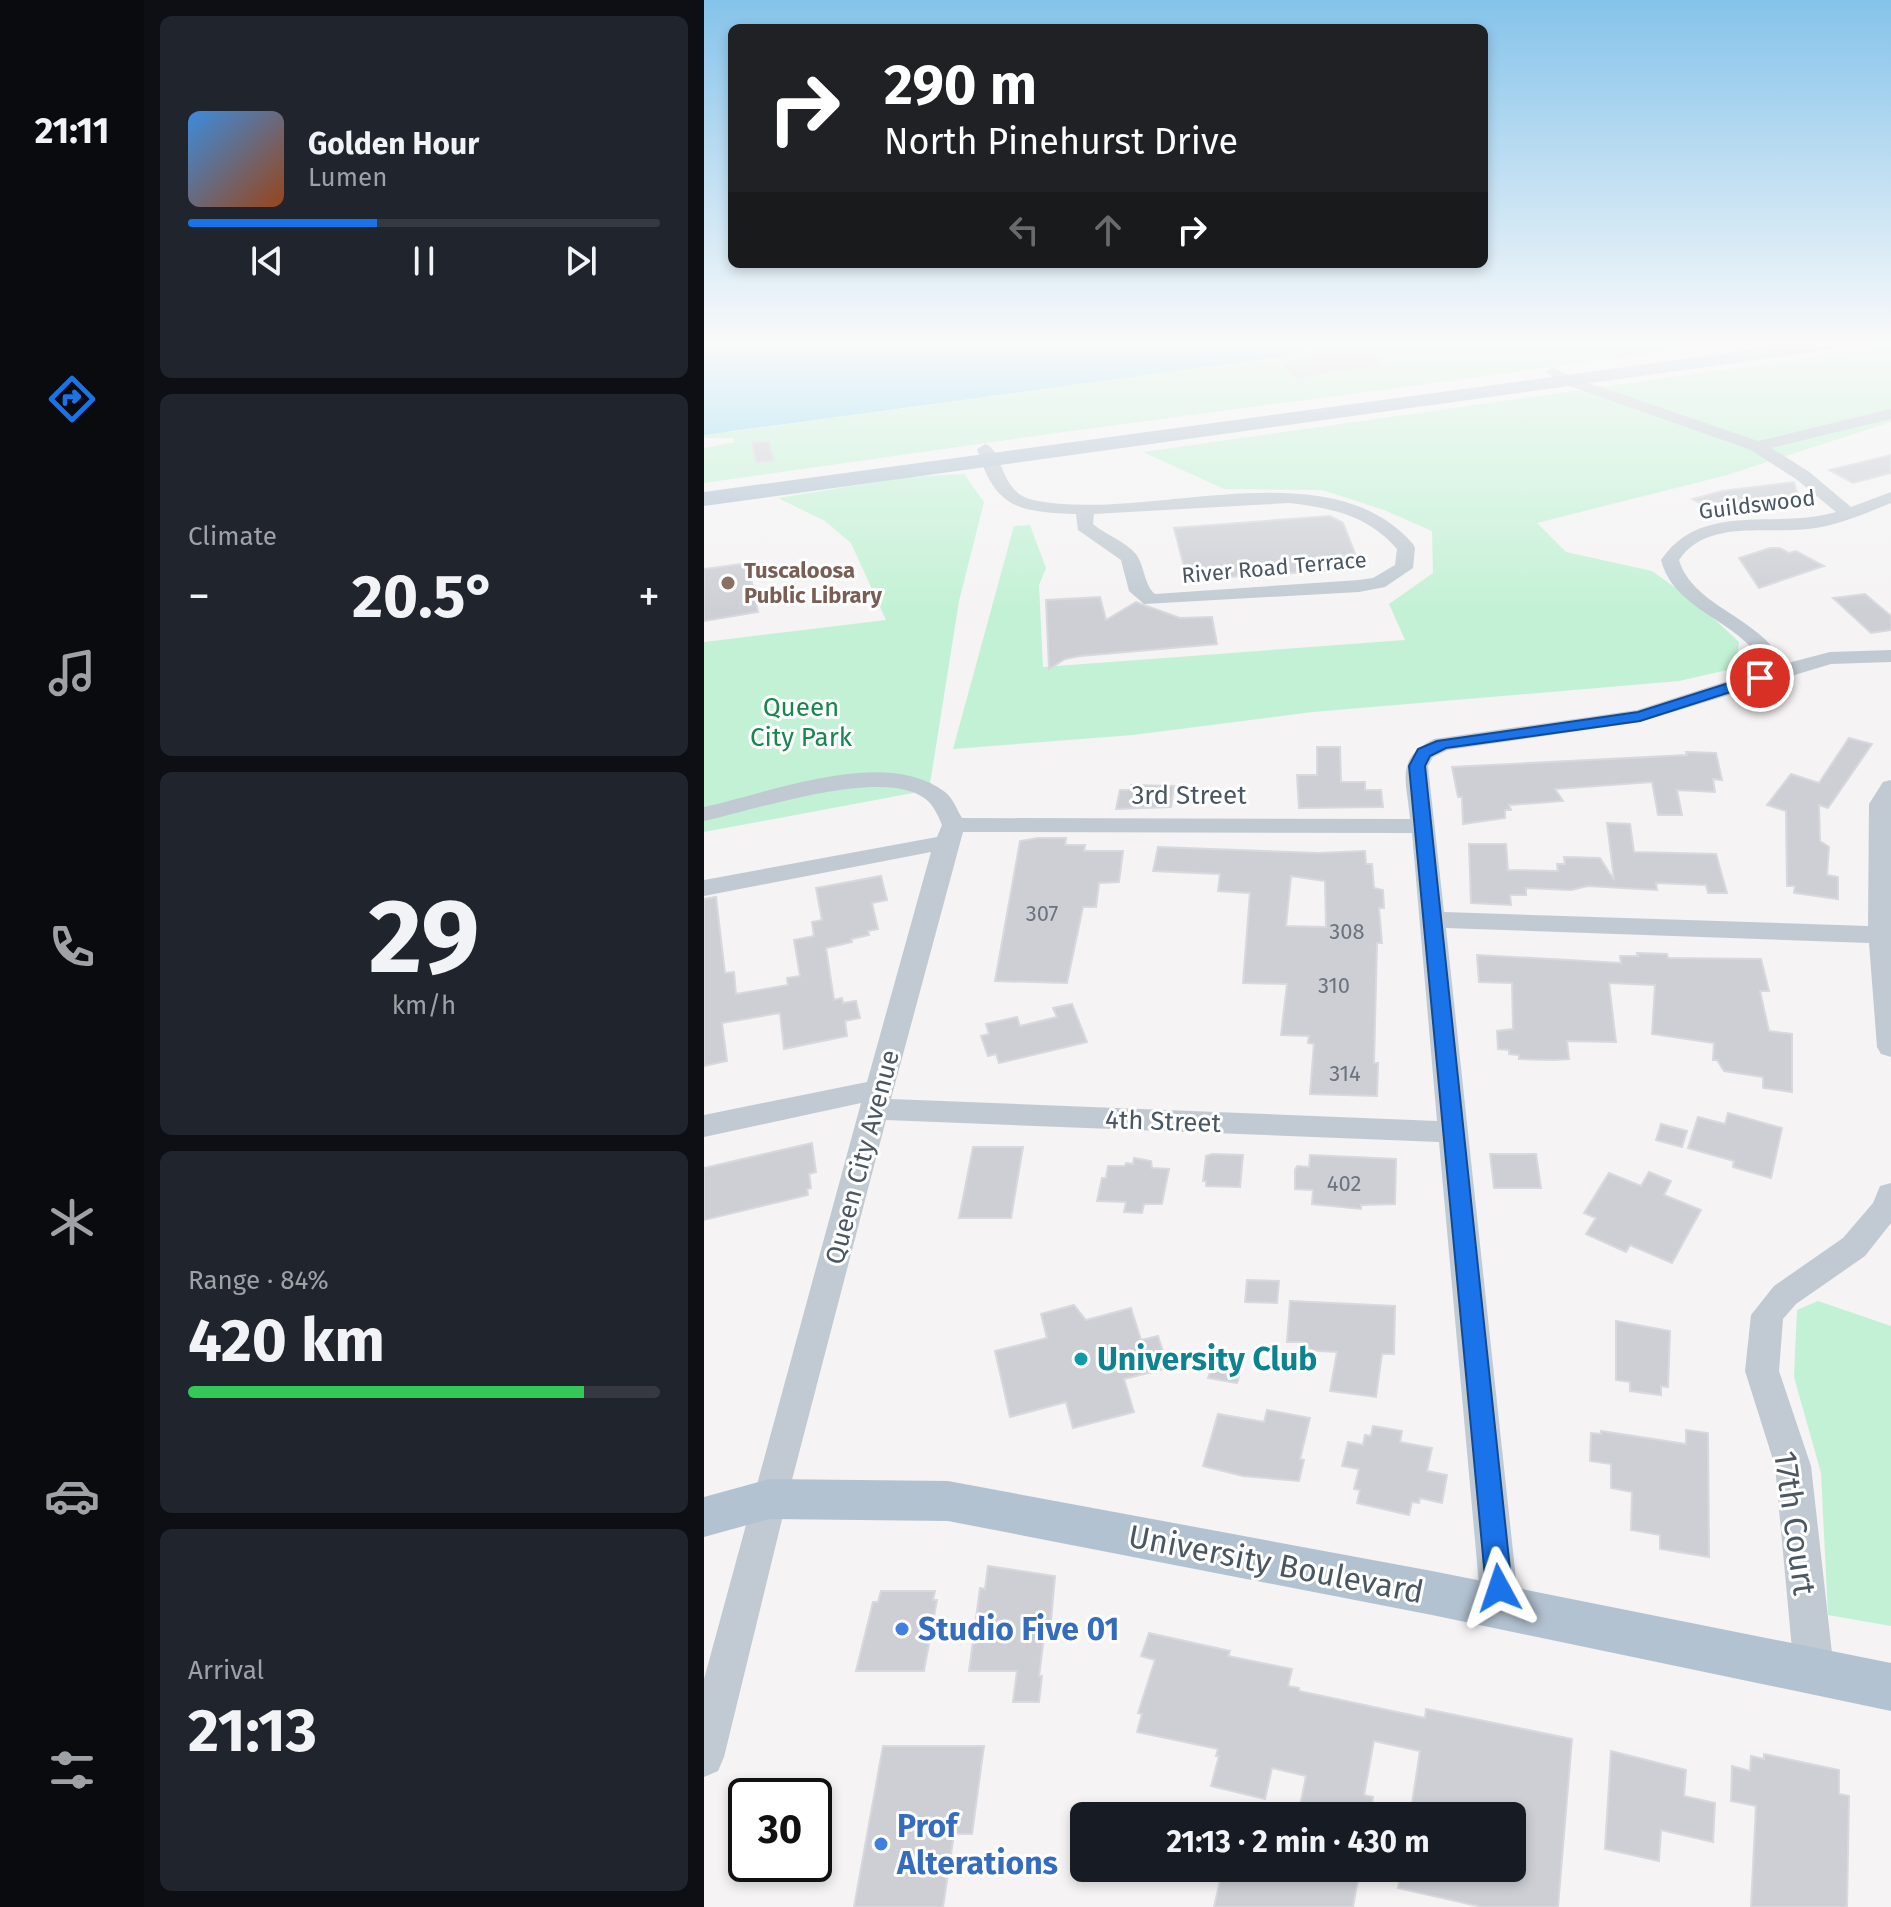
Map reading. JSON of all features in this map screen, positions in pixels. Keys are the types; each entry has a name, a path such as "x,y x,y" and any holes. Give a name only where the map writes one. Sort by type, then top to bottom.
{"main road":[{"path":"704,487 1134,434"},
{"path":"704,499 987,454"},
{"name":"University Boulevard","path":"704,1517 769,1499 948,1501 1500,1607 1891,1687"}],"street":[{"name":"Guildswood","path":"1723,434 1757,446 1802,475 1849,514"},
{"path":"1757,446 1807,434"},
{"name":"River Road Terrace","path":"987,454 1003,494 1023,506 1085,509 1289,498 1343,504 1393,531 1406,548 1404,568 1378,583 1359,586 1151,600 1139,591 1137,572 1128,554 1084,526 1085,509"},
{"name":"Guildswood","path":"1777,672 1771,656 1758,641 1676,578 1670,568 1674,551 1689,537 1703,532 1809,524 1849,514 1891,497"},
{"path":"1500,1607 1417,766 1424,753 1442,744 1640,716 1830,658 1891,656"},
{"path":"704,814 831,784 884,779 929,790 945,803 950,834"},
{"path":"1891,787 1881,804 1881,935 1891,1047"},
{"name":"3rd Street","path":"704,888 950,834 1423,826"},
{"name":"Queen City Avenue","path":"704,1757 769,1499 950,834"},
{"path":"1433,920 1881,935"},
{"name":"4th Street","path":"704,1126 878,1099 1452,1132"},
{"name":"17th Court","path":"1814,1671 1793,1466 1762,1371 1767,1315 1785,1295 1854,1247 1886,1208 1891,1194"}],"green space":[{"path":"704,434 1050,434 704,483 704,448 735,442 733,438 704,438"},
{"path":"1270,434 1854,434 1727,475 1537,523 1566,552 1652,571 1698,604 1739,642 1736,668 1679,681 1313,712 1133,735 953,749 1014,526 1030,525 1046,568 1039,585 1043,667 1405,640 1389,604 1433,573 1432,531 1384,510 1322,490 1224,489 1143,452"},
{"name":"Queen City Park","path":"964,474 984,502 959,601 929,790 704,832 704,642 886,620 851,543 825,521 778,498 908,477"},
{"path":"1818,1301 1891,1326 1891,1626 1828,1615 1821,1473 1794,1377 1797,1310"}],"building":[{"path":"769,441 774,461 756,463 752,443"},
{"path":"1891,455 1891,473 1853,483 1829,470"},
{"path":"1794,482 1797,493 1718,514 1693,499 1722,491"},
{"path":"1330,516 1343,523 1358,561 1355,569 1197,579 1196,575 1187,576 1174,528"},
{"path":"1780,548 1789,553 1796,551 1824,566 1759,588 1739,558"},
{"name":"Tuscaloosa Public Library","path":"748,563 758,612 704,621 704,569"},
{"path":"1865,594 1891,616 1891,630 1871,633 1833,598"},
{"path":"1100,597 1106,620 1136,602 1180,618 1212,617 1217,644 1080,656 1065,659 1049,669 1046,600"},
{"path":"1849,738 1872,744 1828,808 1819,805 1820,841 1829,847 1827,875 1838,877 1838,899 1794,893 1795,886 1787,886 1786,811 1767,805 1791,774 1819,783"},
{"path":"1317,747 1340,747 1341,782 1365,782 1365,790 1381,790 1383,807 1299,808 1297,775 1317,775"},
{"path":"1686,752 1716,753 1722,780 1713,779 1715,792 1677,790 1682,815 1658,815 1652,782 1555,789 1563,801 1509,805 1511,810 1505,810 1505,818 1463,824 1462,797 1458,797 1452,767 1687,755"},
{"path":"1131,785 1174,786 1171,807 1116,809 1120,790 1130,790"},
{"path":"1607,823 1630,824 1634,852 1716,854 1727,893 1708,893 1706,885 1656,883 1657,890 1588,886 1571,890 1526,888 1526,895 1510,895 1511,905 1471,903 1469,844 1506,844 1508,870 1558,871 1557,864 1565,864 1564,857 1600,858 1614,880"},
{"path":"1066,838 1065,845 1085,845 1084,851 1123,851 1119,882 1099,883 1096,907 1083,907 1067,983 995,981 1020,841"},
{"path":"1158,847 1318,853 1365,851 1366,864 1372,864 1374,888 1383,890 1384,908 1379,908 1382,943 1377,943 1374,1063 1378,1063 1377,1096 1310,1094 1314,1044 1308,1043 1309,1036 1281,1035 1287,984 1243,983 1250,893 1218,891 1220,874 1153,871","holes":["1291,876 1325,881 1326,927 1286,926"]},
{"path":"881,876 887,900 872,903 878,929 868,931 869,935 851,939 852,942 826,948 834,1000 842,998 843,1003 856,1001 860,1018 845,1021 847,1036 784,1049 780,1013 722,1023 727,1061 704,1066 704,899 716,897 725,973 734,972 736,994 788,985 787,978 800,976 794,940 814,936 812,922 822,920 816,888"},
{"path":"1637,953 1667,954 1668,958 1761,959 1769,991 1760,991 1769,1031 1792,1034 1792,1092 1763,1088 1763,1077 1724,1071 1717,1060 1713,1060 1714,1043 1652,1034 1655,985 1609,983 1616,1042 1567,1041 1569,1059 1554,1060 1519,1059 1519,1055 1509,1054 1509,1050 1498,1049 1497,1031 1513,1029 1512,983 1479,982 1477,955 1621,963 1620,956 1638,956"},
{"path":"1072,1004 1087,1042 999,1063 996,1054 988,1056 981,1036 989,1034 986,1024 1017,1017 1020,1026 1057,1017 1053,1008"},
{"path":"1728,1113 1782,1128 1771,1178 1733,1167 1734,1161 1688,1148 1698,1117 1725,1124"},
{"path":"1661,1124 1687,1131 1682,1147 1656,1140"},
{"path":"812,1143 816,1172 809,1174 811,1188 807,1189 808,1195 704,1220 704,1168"},
{"path":"973,1147 1023,1147 1011,1218 959,1218"},
{"path":"1490,1154 1536,1154 1541,1188 1494,1188"},
{"path":"1243,1155 1240,1187 1206,1186 1206,1181 1203,1181 1206,1156"},
{"path":"1310,1155 1396,1159 1395,1204 1361,1205 1361,1209 1312,1204 1313,1190 1295,1189 1295,1170 1297,1166 1309,1167"},
{"path":"1134,1158 1151,1161 1152,1168 1169,1169 1162,1204 1144,1204 1142,1213 1124,1212 1126,1202 1097,1201 1108,1166 1133,1164"},
{"path":"1649,1172 1671,1181 1664,1195 1701,1210 1672,1263 1630,1245 1626,1252 1586,1234 1596,1218 1584,1213 1609,1173 1641,1186"},
{"path":"1247,1280 1279,1281 1277,1303 1245,1302"},
{"path":"1290,1301 1395,1306 1394,1354 1382,1354 1376,1397 1330,1391 1337,1352 1302,1350 1302,1342 1287,1342"},
{"name":"University Club","path":"1074,1305 1086,1320 1131,1308 1141,1340 1158,1336 1168,1368 1124,1379 1134,1412 1073,1428 1066,1402 1010,1417 995,1351 1047,1338 1041,1314"},
{"path":"1616,1321 1670,1331 1668,1387 1661,1386 1661,1395 1630,1391 1630,1382 1616,1380"},
{"path":"1218,1350 1246,1356 1237,1383 1208,1378"},
{"path":"1267,1410 1310,1418 1300,1459 1304,1460 1299,1481 1243,1476 1203,1466 1218,1414 1264,1422"},
{"path":"1373,1426 1402,1431 1400,1442 1432,1448 1427,1471 1447,1475 1442,1503 1420,1498 1419,1503 1412,1502 1409,1515 1357,1503 1360,1490 1354,1489 1359,1469 1342,1466 1348,1442 1363,1445 1365,1435 1371,1436"},
{"path":"1686,1430 1708,1433 1709,1557 1660,1549 1660,1535 1631,1530 1632,1492 1611,1488 1611,1464 1590,1461 1591,1433 1601,1434 1601,1431 1686,1444"},
{"path":"988,1566 1055,1576 1051,1621 1046,1621 1039,1676 1042,1676 1039,1702 1013,1702 1017,1671 969,1671 980,1588 985,1589"},
{"name":"Studio Five 01","path":"881,1591 935,1591 933,1600 937,1600 924,1671 856,1671 873,1602 878,1602"},
{"path":"1149,1633 1230,1651 1228,1656 1292,1669 1288,1686 1299,1688 1299,1691 1425,1718 1426,1709 1572,1739 1558,1907 1482,1907 1398,1888 1399,1882 1526,1882 1526,1802 1412,1802 1420,1751 1374,1741 1364,1795 1373,1797 1372,1802 1301,1802 1306,1776 1272,1768 1265,1799 1211,1786 1218,1749 1137,1732 1142,1714 1138,1713 1155,1660 1141,1656"},
{"path":"883,1746 984,1746 972,1834 954,1834 943,1907 854,1907"},
{"path":"1611,1751 1686,1770 1684,1796 1715,1803 1713,1842 1661,1830 1659,1861 1605,1849"},
{"path":"1764,1754 1839,1770 1839,1794 1849,1796 1847,1907 1751,1907 1756,1806 1731,1801 1732,1766 1750,1771 1751,1756 1764,1759"},
{"path":"1220,1882 1357,1882 1353,1907 1214,1907"}],"place":[{"name":"Tuscaloosa Public Library","path":"728,583"},
{"name":"University Club","path":"1081,1359"},
{"name":"Studio Five 01","path":"902,1629"},
{"name":"Prof Alterations","path":"881,1844"}],"route":[{"path":"1499,1588 1417,766 1424,753 1442,744 1640,716 1760,678"}]}
